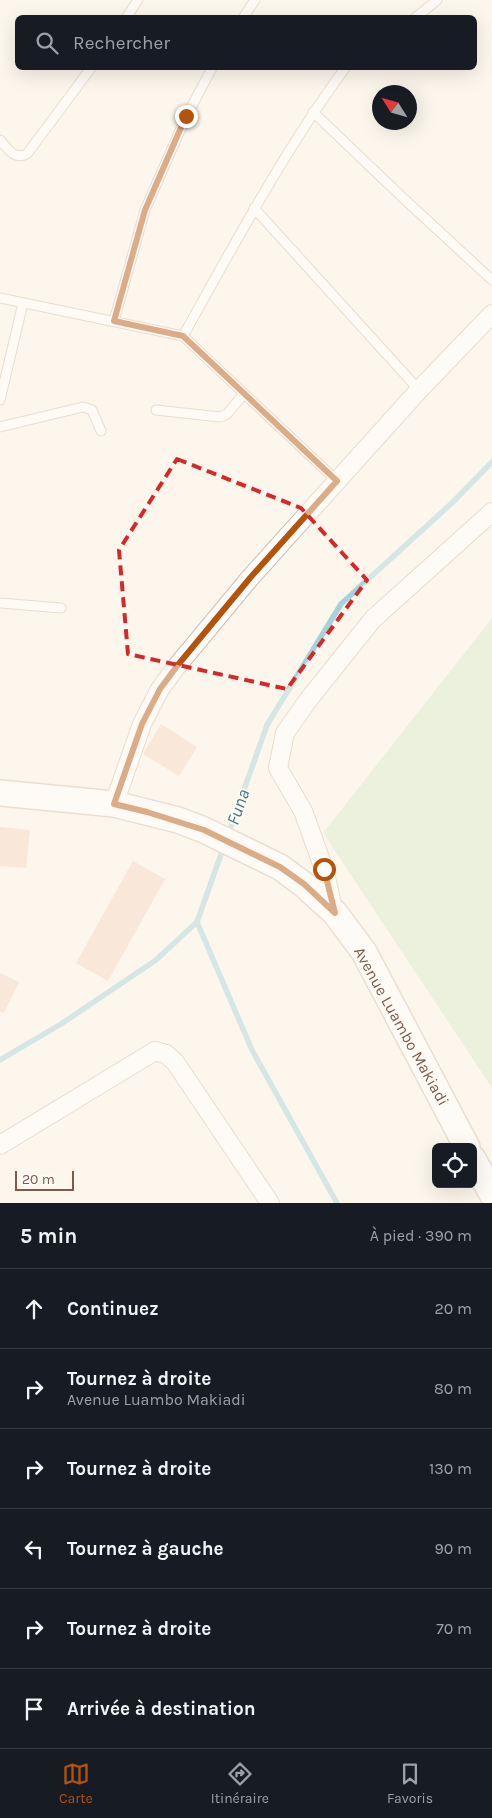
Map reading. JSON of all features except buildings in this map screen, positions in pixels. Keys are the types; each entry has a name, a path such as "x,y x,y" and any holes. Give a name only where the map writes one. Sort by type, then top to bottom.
{"main road":[{"name":"Avenue Luambo Makiadi","path":"0,793 114,804 147,812 204,830 280,867 304,884 335,913 364,952 465,1143"},
{"path":"477,1166 492,1194"}],"street":[{"path":"114,804 142,724 160,689 177,666 250,578 419,390 492,314"},
{"path":"335,913 324,869 303,811 278,768 285,733 309,698 373,619 492,512"},
{"path":"0,1145 155,1051 166,1054 175,1062 270,1203"}],"lane":[{"path":"128,15 138,0"},
{"path":"245,15 255,0"},
{"path":"420,15 437,0"},
{"path":"0,140 15,156 27,154 90,70"},
{"path":"114,321 145,210 186,116 211,70"},
{"path":"183,336 254,208 313,112 344,70"},
{"path":"313,112 492,280"},
{"path":"254,208 419,390"},
{"path":"0,298 183,336 337,481"},
{"path":"0,400 23,303"},
{"path":"156,410 220,416 227,414 244,395"},
{"path":"0,427 83,407 92,410 101,431"},
{"path":"0,603 61,608"}],"highlighted area":[{"path":"177,459 301,508 367,580 287,689 128,654 119,550"}],"green space":[{"path":"492,618 492,1088 323,833"}],"waterway":[{"name":"Funa","path":"228,835 267,725 341,604 453,502 492,462"},
{"name":"Funa","path":"224,846 197,922 252,1050 337,1203"},
{"path":"0,1060 61,1024 156,960 197,922"}],"route":[{"path":"186,116 145,210 114,321 183,336 337,481 250,578 160,689 142,724 114,804 178,820 204,830 280,867 304,884 335,913 324,869"}]}
